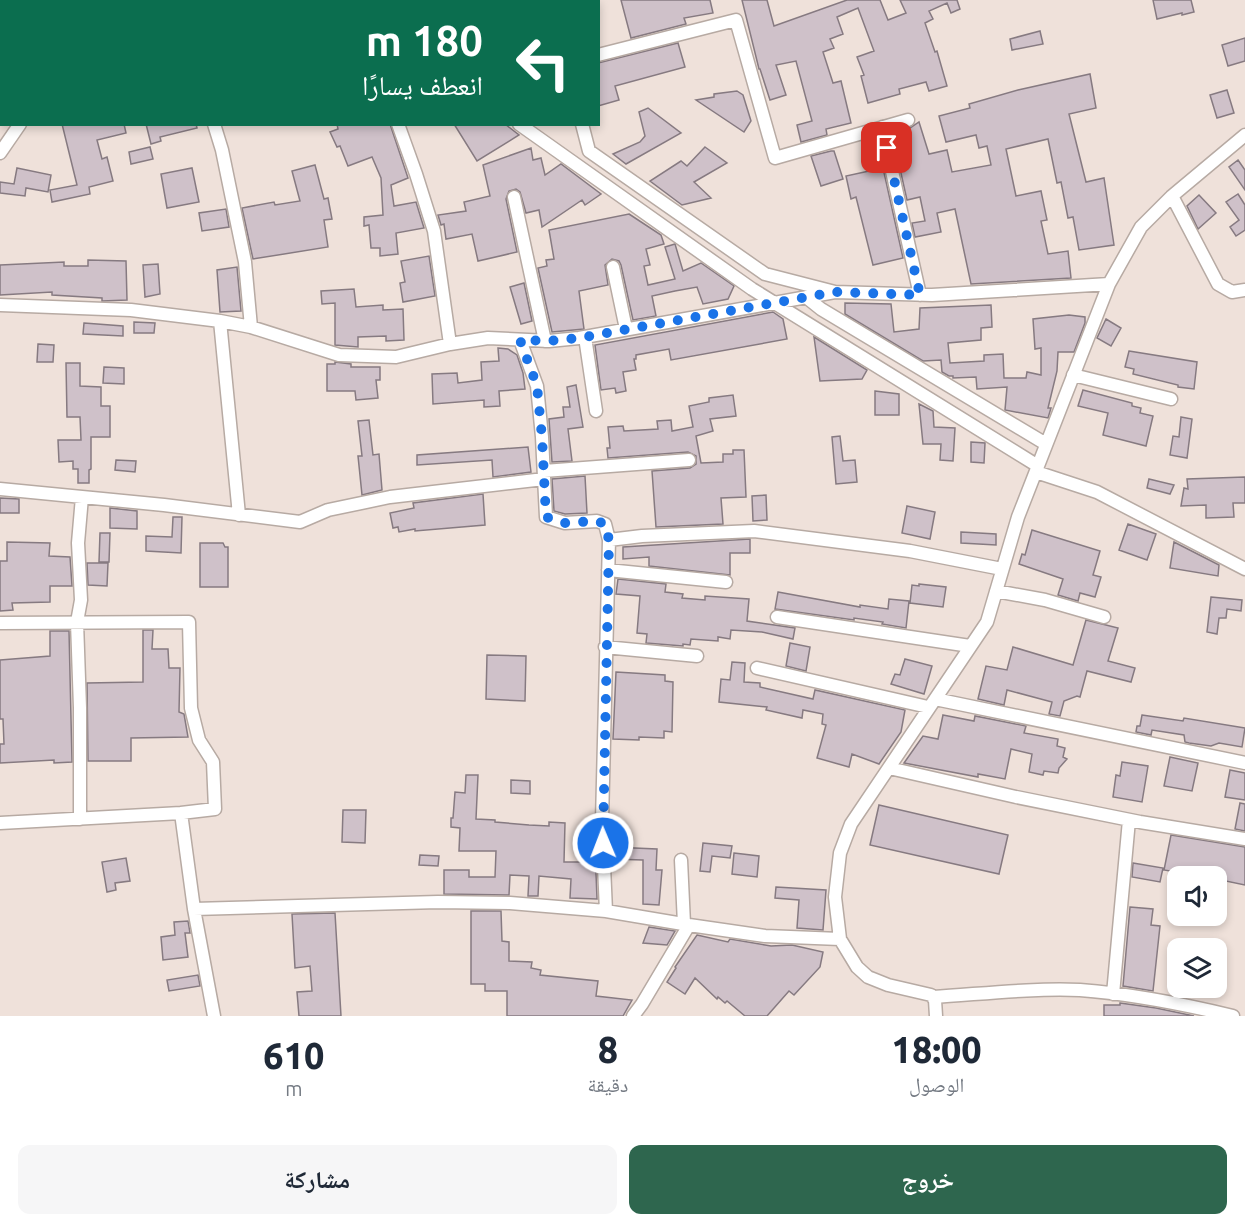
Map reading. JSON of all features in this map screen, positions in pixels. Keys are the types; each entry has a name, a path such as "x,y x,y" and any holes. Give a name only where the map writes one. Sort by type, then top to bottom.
{"street":[{"path":"600,54 736,20 775,158 908,120"},
{"path":"0,153 19,126"},
{"path":"215,126 222,150 245,262 251,327"},
{"path":"399,126 434,231 450,344"},
{"path":"522,126 743,282 1037,469 1097,492 1245,569"},
{"path":"583,126 589,151 765,274 835,292"},
{"path":"882,127 920,295"},
{"path":"1233,1016 1179,1004 1078,990 933,997 928,993 888,985 868,977 857,967 840,939 835,897 840,853 851,824 987,621 1018,517 1109,284 1141,227 1172,196 1245,135"},
{"path":"1172,196 1218,284 1232,292 1245,290"},
{"path":"514,197 545,341"},
{"path":"613,267 626,329"},
{"path":"0,305 131,310 220,321 251,327 339,354 396,357 450,344 488,338 545,341 585,337 835,292 920,295 1109,284"},
{"path":"806,297 821,309 1046,444"},
{"path":"220,321 239,514"},
{"path":"585,337 596,411"},
{"path":"520,340 537,386 546,517 565,523 597,521 605,524 609,540 602,820 606,910"},
{"path":"1073,375 1171,399"},
{"path":"0,489 82,496 300,522 328,510 390,497 544,475 689,460"},
{"path":"80,819 77,622 81,600 78,543 82,496"},
{"path":"609,540 642,536 754,531 910,550 1002,569"},
{"path":"608,570 726,582"},
{"path":"996,591 1045,600 1104,617"},
{"path":"777,617 970,646"},
{"path":"0,623 189,622 191,708 198,740 213,762 215,809 0,823"},
{"path":"605,647 697,656"},
{"path":"757,668 1245,763"},
{"path":"889,768 1129,820 1245,839"},
{"path":"181,813 194,909 214,1016"},
{"path":"1113,994 1129,820"},
{"path":"633,1016 686,925 681,860"},
{"path":"194,909 438,902 510,903 606,910 686,925 765,936 840,939"},
{"path":"933,997 936,1016"}],"building":[{"path":"621,0 710,0 713,13 684,18 686,24 631,38"},
{"path":"742,0 767,0 774,26 847,0 880,0 888,20 906,13 900,0 957,0 960,9 951,13 947,3 929,11 933,19 925,23 935,52 937,51 947,86 929,91 926,82 899,89 900,94 868,103 861,76 864,75 857,57 874,51 858,8 837,17 843,34 830,39 834,48 823,52 833,83 841,81 851,123 826,129 827,135 801,142 797,125 812,121 796,61 776,65 786,95 770,100 759,69"},
{"path":"1153,0 1191,0 1194,12 1157,19"},
{"path":"1040,31 1043,44 1012,50 1010,39"},
{"path":"1245,38 1245,61 1228,66 1222,45"},
{"path":"678,43 685,67 615,86 619,100 600,105 600,62"},
{"path":"1090,74 1096,108 1069,114 1086,182 1104,178 1114,245 1079,250 1073,217 1068,218 1061,182 1057,183 1048,139 1006,149 1016,196 1041,191 1047,220 1041,221 1048,254 1068,251 1071,278 971,284 955,209 937,213 941,232 915,237 912,223 925,221 920,197 907,200 892,133 910,128 919,122 929,154 947,150 952,172 991,165 987,146 979,148 976,135 946,142 939,116 970,108 969,104 1018,90"},
{"path":"1227,90 1234,113 1217,118 1210,95"},
{"path":"737,91 743,95 751,121 744,132 696,100 714,97 714,94"},
{"path":"648,108 681,133 626,164 613,154 640,142 645,136 639,112"},
{"path":"62,126 124,126 126,133 97,140 102,159 107,157 113,181 89,187 90,194 52,202 50,190 77,185"},
{"path":"146,126 196,126 197,128 160,137 161,141 151,144"},
{"path":"337,126 391,126 408,178 391,185 394,206 416,202 424,228 396,233 398,254 380,256 380,248 371,248 369,225 364,226 364,217 383,215 381,178 372,157 348,166 340,146 337,147 330,132 338,129"},
{"path":"455,126 508,126 519,135 477,161"},
{"path":"150,147 153,159 131,164 129,152"},
{"path":"705,147 727,163 694,182 711,198 682,205 650,181 681,161 687,166"},
{"path":"531,148 533,160 541,158 545,175 561,164 601,194 585,205 582,200 542,227 539,210 526,213 520,192 516,189 509,191 506,199 517,252 478,261 472,234 446,239 444,224 441,225 438,215 466,211 464,202 490,196 483,165"},
{"path":"834,151 843,179 821,186 811,156"},
{"path":"1238,160 1245,170 1245,190 1229,167"},
{"path":"315,165 324,199 328,198 332,219 324,220 328,247 253,259 242,208 274,202 275,205 300,201 292,171"},
{"path":"17,168 51,175 48,192 26,188 25,196 0,193 0,182 14,184"},
{"path":"192,168 199,202 167,208 161,174"},
{"path":"883,168 903,258 873,265 856,197 851,199 846,176"},
{"path":"1238,194 1245,205 1245,230 1236,236 1230,227 1239,220 1226,202"},
{"path":"1199,195 1216,213 1198,229 1187,206"},
{"path":"226,209 229,227 202,231 199,213"},
{"path":"629,214 661,235 664,244 646,249 650,265 644,266 648,285 675,279 665,247 675,244 683,271 701,263 734,286 728,299 703,304 697,287 652,296 656,316 633,320 621,265 619,261 612,259 605,265 608,285 579,291 584,329 552,332 538,268 547,266 546,260 554,259 549,230"},
{"path":"429,256 435,296 403,302 400,283 405,282 401,261"},
{"path":"88,260 126,261 127,300 102,301 102,298 52,295 52,292 0,295 0,265 64,262 64,266 88,266"},
{"path":"158,264 160,294 145,297 143,265"},
{"path":"237,267 241,311 220,312 217,270"},
{"path":"524,283 532,321 521,324 510,287"},
{"path":"354,289 356,307 383,305 383,310 403,309 404,340 386,341 386,336 358,337 358,347 335,345 335,303 322,304 321,291"},
{"path":"845,303 891,304 894,332 919,329 920,308 991,305 992,327 981,328 981,340 948,343 950,363 984,361 984,355 1003,354 1004,378 1026,378 1027,372 1041,375 1041,348 1035,349 1033,319 1069,315 1085,317 1085,323 1074,352 1058,352 1057,371 1048,408 1051,408 1048,418 1005,410 1007,387 977,389 976,377 953,378 949,376 942,372 941,360 923,361 845,314"},
{"path":"773,312 783,319 787,339 671,360 669,349 636,355 634,359 636,370 623,372 626,391 616,393 615,388 601,390 595,345"},
{"path":"1106,319 1121,328 1111,346 1097,338"},
{"path":"134,322 155,323 154,333 134,333"},
{"path":"84,323 123,326 123,336 83,334"},
{"path":"814,337 867,370 862,379 820,381"},
{"path":"38,344 54,345 53,362 37,362"},
{"path":"498,348 508,349 517,355 525,389 499,391 500,406 484,407 484,400 433,404 432,374 457,373 458,383 482,380 481,362 499,361"},
{"path":"1129,351 1197,362 1194,389 1178,387 1178,385 1133,374 1134,369 1125,367"},
{"path":"335,362 351,364 351,367 380,367 380,380 376,380 378,398 356,400 355,391 327,391 327,364 335,364"},
{"path":"66,363 80,363 80,386 101,387 101,406 110,406 110,437 91,437 89,483 78,483 78,469 73,469 73,461 59,462 58,440 81,440 80,417 67,417"},
{"path":"104,367 124,368 124,384 103,383"},
{"path":"576,385 583,427 568,429 572,461 552,462 549,419 564,417 563,407 570,407 567,387"},
{"path":"1083,390 1132,403 1132,406 1141,408 1140,413 1153,416 1146,446 1103,435 1108,413 1078,406"},
{"path":"875,391 899,394 899,415 875,415"},
{"path":"733,395 736,416 710,419 713,431 696,436 701,463 723,462 723,454 733,454 733,450 744,450 746,497 721,498 723,524 656,527 652,471 690,468 696,464 696,456 688,452 608,458 607,448 610,448 608,427 623,426 624,431 658,429 657,421 671,420 672,431 693,427 689,406 709,402 709,398"},
{"path":"919,404 933,411 934,427 955,428 953,461 940,460 941,444 923,444"},
{"path":"1181,417 1192,419 1187,458 1170,455 1173,436 1179,437"},
{"path":"369,420 373,455 379,454 382,490 362,495 358,456 362,456 358,421"},
{"path":"840,436 843,461 855,460 857,482 836,484 832,437"},
{"path":"971,442 985,443 984,463 971,462"},
{"path":"528,447 531,472 493,477 492,460 417,465 417,455"},
{"path":"116,460 136,461 135,472 115,470"},
{"path":"585,476 587,513 565,514 554,511 552,479"},
{"path":"1245,477 1245,503 1233,503 1234,517 1206,518 1206,505 1181,506 1184,488 1188,489 1187,479"},
{"path":"1149,479 1174,485 1170,494 1147,488"},
{"path":"483,494 485,525 399,532 398,527 393,528 390,513 414,508 413,503"},
{"path":"766,495 767,520 753,521 752,496"},
{"path":"0,498 19,499 19,513 0,513"},
{"path":"907,506 935,512 930,539 902,533"},
{"path":"110,508 137,511 137,529 110,528"},
{"path":"173,517 182,517 181,553 146,551 146,536 172,537"},
{"path":"1128,524 1156,534 1147,560 1119,550"},
{"path":"1032,530 1100,551 1093,575 1101,577 1095,597 1080,593 1078,601 1058,595 1063,579 1019,564 1022,554 1025,555"},
{"path":"961,532 996,534 996,545 961,543"},
{"path":"100,533 110,533 109,562 99,562"},
{"path":"750,539 750,553 730,553 730,575 649,566 649,557 623,559 623,547"},
{"path":"7,542 50,543 49,556 70,557 72,586 50,586 50,602 12,603 13,610 0,611 0,561 7,561"},
{"path":"1174,542 1219,565 1218,576 1170,568"},
{"path":"200,543 223,543 225,547 228,547 228,587 200,587"},
{"path":"87,563 108,563 107,586 88,585"},
{"path":"618,579 666,584 665,592 683,594 682,598 705,600 705,596 749,599 747,621 795,628 793,639 762,632 731,630 730,639 718,637 718,641 691,639 690,645 683,644 683,646 646,643 647,634 637,633 640,596 616,594"},
{"path":"919,584 946,587 943,607 910,603 912,585 919,586"},
{"path":"778,592 860,607 860,605 888,609 889,599 909,601 906,628 882,624 883,622 775,609"},
{"path":"1211,597 1242,600 1241,611 1227,609 1226,618 1219,618 1217,634 1207,632"},
{"path":"1086,620 1118,628 1108,661 1135,668 1131,682 1087,671 1080,697 1064,701 1060,716 1049,714 1052,702 1007,690 1004,705 978,699 986,666 1007,670 1013,647 1073,665"},
{"path":"143,630 153,630 152,649 168,649 169,668 180,668 179,712 184,714 188,737 131,738 131,761 88,761 87,683 143,682"},
{"path":"50,631 69,631 72,762 54,763 54,760 0,763 0,744 4,744 3,719 0,719 0,660 50,656"},
{"path":"790,643 810,647 806,671 786,666"},
{"path":"487,655 526,656 525,701 486,699"},
{"path":"905,659 932,666 924,694 891,684 895,674 900,675"},
{"path":"732,662 745,663 744,682 760,683 760,687 813,699 815,690 905,710 901,732 879,764 852,754 849,767 817,758 826,725 822,724 823,714 803,710 802,718 766,710 767,707 719,702 721,679 730,680"},
{"path":"616,672 665,675 665,681 673,682 672,732 664,731 664,738 613,739"},
{"path":"943,715 974,721 975,716 1026,726 1024,733 1058,739 1057,746 1065,748 1063,757 1067,759 1059,768 1058,773 1044,771 1043,775 1029,772 1032,754 1011,749 1005,779 978,774 978,777 904,763 923,736 938,739"},
{"path":"1142,715 1183,721 1184,718 1245,728 1242,747 1219,743 1211,746 1189,743 1185,742 1184,735 1152,730 1151,735 1136,732"},
{"path":"1170,757 1198,763 1192,791 1164,786"},
{"path":"1122,762 1148,766 1142,802 1113,797 1116,775 1120,776"},
{"path":"1230,770 1245,773 1245,800 1225,797"},
{"path":"466,775 478,775 476,819 549,826 549,822 565,823 564,862 582,862 583,824 594,824 597,899 570,898 571,879 539,876 538,896 528,896 529,876 510,875 509,895 444,894 444,870 469,870 469,877 495,877 496,851 459,851 460,828 451,827 455,792 465,793"},
{"path":"511,780 530,781 530,794 511,793"},
{"path":"1240,803 1245,804 1245,831 1235,829"},
{"path":"879,805 1008,835 999,874 870,845"},
{"path":"343,810 366,810 365,843 342,842"},
{"path":"1171,835 1245,847 1245,885 1227,881 1227,866 1167,866 1167,871 1164,870"},
{"path":"703,843 732,846 730,858 712,856 710,872 700,871"},
{"path":"611,847 657,849 656,870 662,870 659,905 643,904 643,860 612,859"},
{"path":"734,853 759,856 757,877 732,874"},
{"path":"420,855 439,856 438,866 419,865"},
{"path":"126,858 130,881 115,883 116,890 107,892 102,862"},
{"path":"1133,863 1163,868 1160,882 1132,877"},
{"path":"776,887 826,890 823,930 797,928 799,900 775,898"},
{"path":"1130,907 1153,909 1151,925 1160,926 1153,991 1123,986"},
{"path":"471,911 501,911 502,941 509,942 509,961 532,962 531,968 541,970 540,975 598,981 596,996 632,1000 623,1016 507,1016 507,991 485,991 485,984 471,984"},
{"path":"335,913 341,1016 299,1016 297,992 312,991 310,966 295,968 292,914"},
{"path":"188,921 190,933 185,933 188,957 163,960 161,937 175,935 174,922"},
{"path":"649,927 675,931 667,945 643,943"},
{"path":"697,935 728,942 730,939 771,946 792,945 823,952 820,967 794,995 789,991 767,1016 745,1016 727,1001 725,1003 718,997 717,999 695,978 685,994 667,982"},
{"path":"198,975 200,986 169,991 167,980"},
{"path":"1120,1003 1194,1016 1104,1016 1104,1005 1120,1005"}],"route":[{"path":"603,843 605,640 609,540 605,524 597,521 565,523 546,517 537,386 520,340 549,341 579,338 835,292 920,295 887,148"}]}
